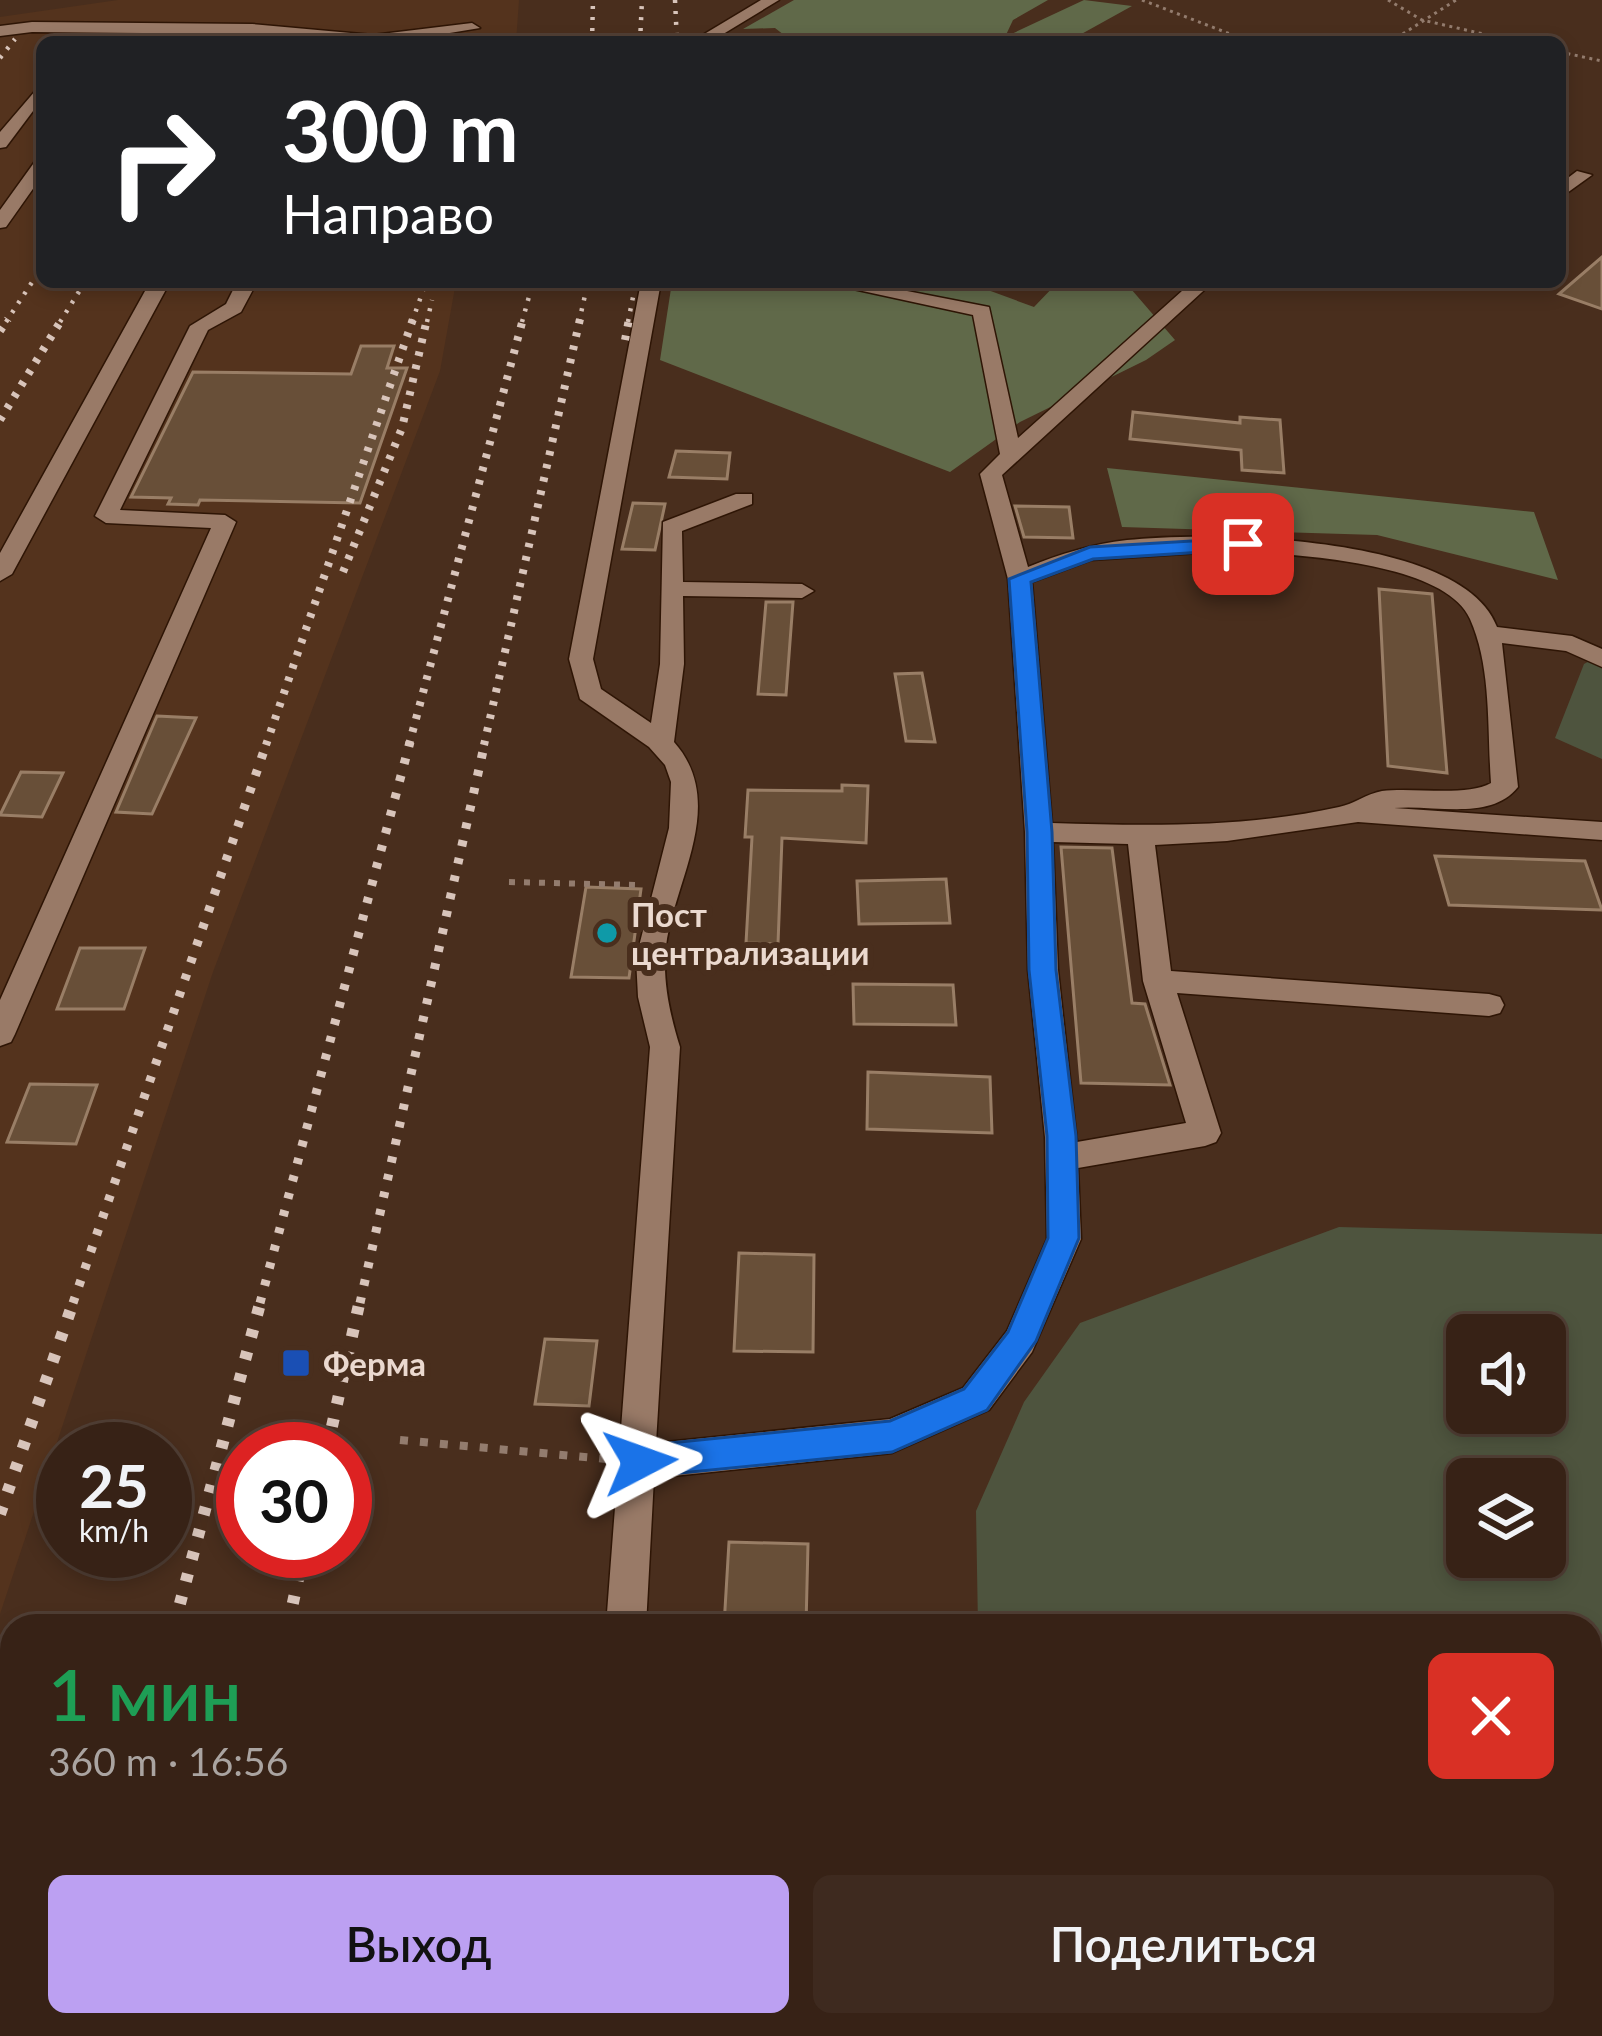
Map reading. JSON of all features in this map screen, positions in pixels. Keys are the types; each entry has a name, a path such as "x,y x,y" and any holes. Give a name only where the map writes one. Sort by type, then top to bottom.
{"street":[{"path":"709,36 772,0"},
{"path":"411,36 472,28"},
{"path":"0,31 133,35 252,29 292,36"},
{"path":"0,143 36,96"},
{"path":"0,223 36,172"},
{"path":"1566,188 1582,175"},
{"path":"0,574 157,288"},
{"path":"0,1034 225,522 106,516 200,326 234,308 244,288"},
{"path":"627,1614 665,1047 656,1018 651,949 664,886 685,822 687,787 676,761 661,746 589,693 581,659 650,288"},
{"path":"862,288 982,311 1011,455"},
{"path":"640,1462 892,1436 976,1399 1020,1341 1064,1238 1062,1157 1043,970 1039,832 1020,579 991,474 1196,288"},
{"path":"661,746 672,664 671,527 744,499"},
{"path":"1020,579 1090,553 1243,544 1332,552 1438,582 1473,602 1489,634 1505,787 1482,800 1422,796 1377,801 1349,815"},
{"path":"671,589 802,591"},
{"path":"1489,634 1572,644 1602,659"},
{"path":"1039,832 1227,832 1349,815 1602,831"},
{"path":"1062,1157 1205,1133 1158,981 1140,834"},
{"path":"1158,981 1489,1005"}],"path":[{"path":"1142,0 1235,36"},
{"path":"1388,0 1422,20 1493,36"},
{"path":"1399,36 1456,0"},
{"path":"1566,53 1602,61"},
{"path":"509,882 664,886"},
{"path":"400,1440 640,1462"}],"shaded area":[{"path":"118,0 519,0 516,36 36,36 36,288 455,288 440,371 213,972 64,1422 36,1422 36,1505 0,1614 0,17"}],"green space":[{"path":"794,0 1048,0 1013,20 1005,36 785,36 775,28 743,29"},
{"path":"1084,0 1132,6 1078,36 1007,36"},
{"path":"671,288 982,288 1034,307 1052,288 1130,288 1175,340 1146,360 1020,422 950,472 660,360"},
{"path":"1107,468 1534,512 1558,580 1377,535 1122,527"},
{"path":"1602,654 1602,759 1555,738 1584,664"},
{"path":"1339,1227 1602,1234 1602,1614 978,1614 976,1511 1024,1402 1080,1323"}],"building":[{"path":"1602,257 1602,309 1559,294"},
{"path":"361,346 394,346 387,368 407,368 360,503 200,500 198,505 168,504 171,498 131,497 193,372 351,374"},
{"path":"1133,412 1240,423 1240,417 1280,420 1284,473 1242,470 1241,450 1130,439"},
{"path":"676,451 730,453 727,479 669,477"},
{"path":"633,503 665,504 655,550 622,549"},
{"path":"1015,506 1069,507 1073,538 1024,537"},
{"path":"1379,589 1432,594 1447,773 1388,766"},
{"path":"766,602 793,602 786,695 758,694"},
{"path":"922,673 935,742 906,741 895,674"},
{"path":"157,716 196,718 152,814 116,812"},
{"path":"21,772 63,773 42,817 0,815"},
{"path":"842,785 868,786 866,843 782,838 778,944 746,943 752,837 745,837 748,790 842,791"},
{"path":"1061,847 1112,848 1132,1003 1145,1004 1170,1085 1081,1083"},
{"path":"1435,856 1585,861 1602,910 1449,905"},
{"path":"946,879 950,923 859,924 857,881"},
{"name":"Пост централизации","path":"586,887 641,889 629,978 571,977"},
{"path":"80,948 145,948 124,1009 57,1009"},
{"path":"853,984 953,985 956,1025 854,1024"},
{"path":"868,1072 990,1077 992,1133 867,1129"},
{"path":"30,1084 97,1085 76,1144 7,1142"},
{"path":"739,1253 814,1255 813,1352 734,1351"},
{"path":"545,1339 597,1341 589,1406 535,1404"},
{"path":"729,1542 808,1544 806,1614 725,1614"}],"railway":[{"path":"592,36 593,0"},
{"path":"640,36 642,0"},
{"path":"675,0 677,36"},
{"path":"0,58 15,39"},
{"path":"6,322 36,276"},
{"path":"60,322 81,288"},
{"path":"412,322 424,288"},
{"path":"522,322 531,288"},
{"path":"579,322 587,288"},
{"path":"628,322 635,288"},
{"path":"427,322 432,300"},
{"path":"0,420 62,319"},
{"path":"266,745 413,319"},
{"path":"343,572 402,428 427,319"},
{"path":"409,745 523,319"},
{"path":"484,745 580,319"},
{"path":"625,340 629,319"},
{"path":"0,331 6,322"},
{"path":"73,1303 267,742"},
{"path":"260,1303 410,742"},
{"path":"360,1303 485,742"},
{"path":"0,1514 74,1300"},
{"path":"177,1614 261,1300"},
{"path":"333,1422 360,1300"},
{"path":"291,1614 298,1578"}],"place":[{"name":"Пост централизации","path":"607,933"},
{"name":"Ферма","path":"296,1363"}],"route":[{"path":"640,1462 892,1436 976,1399 1020,1341 1064,1238 1061,1136 1043,970 1039,832 1020,579 1090,553 1243,544"}]}
